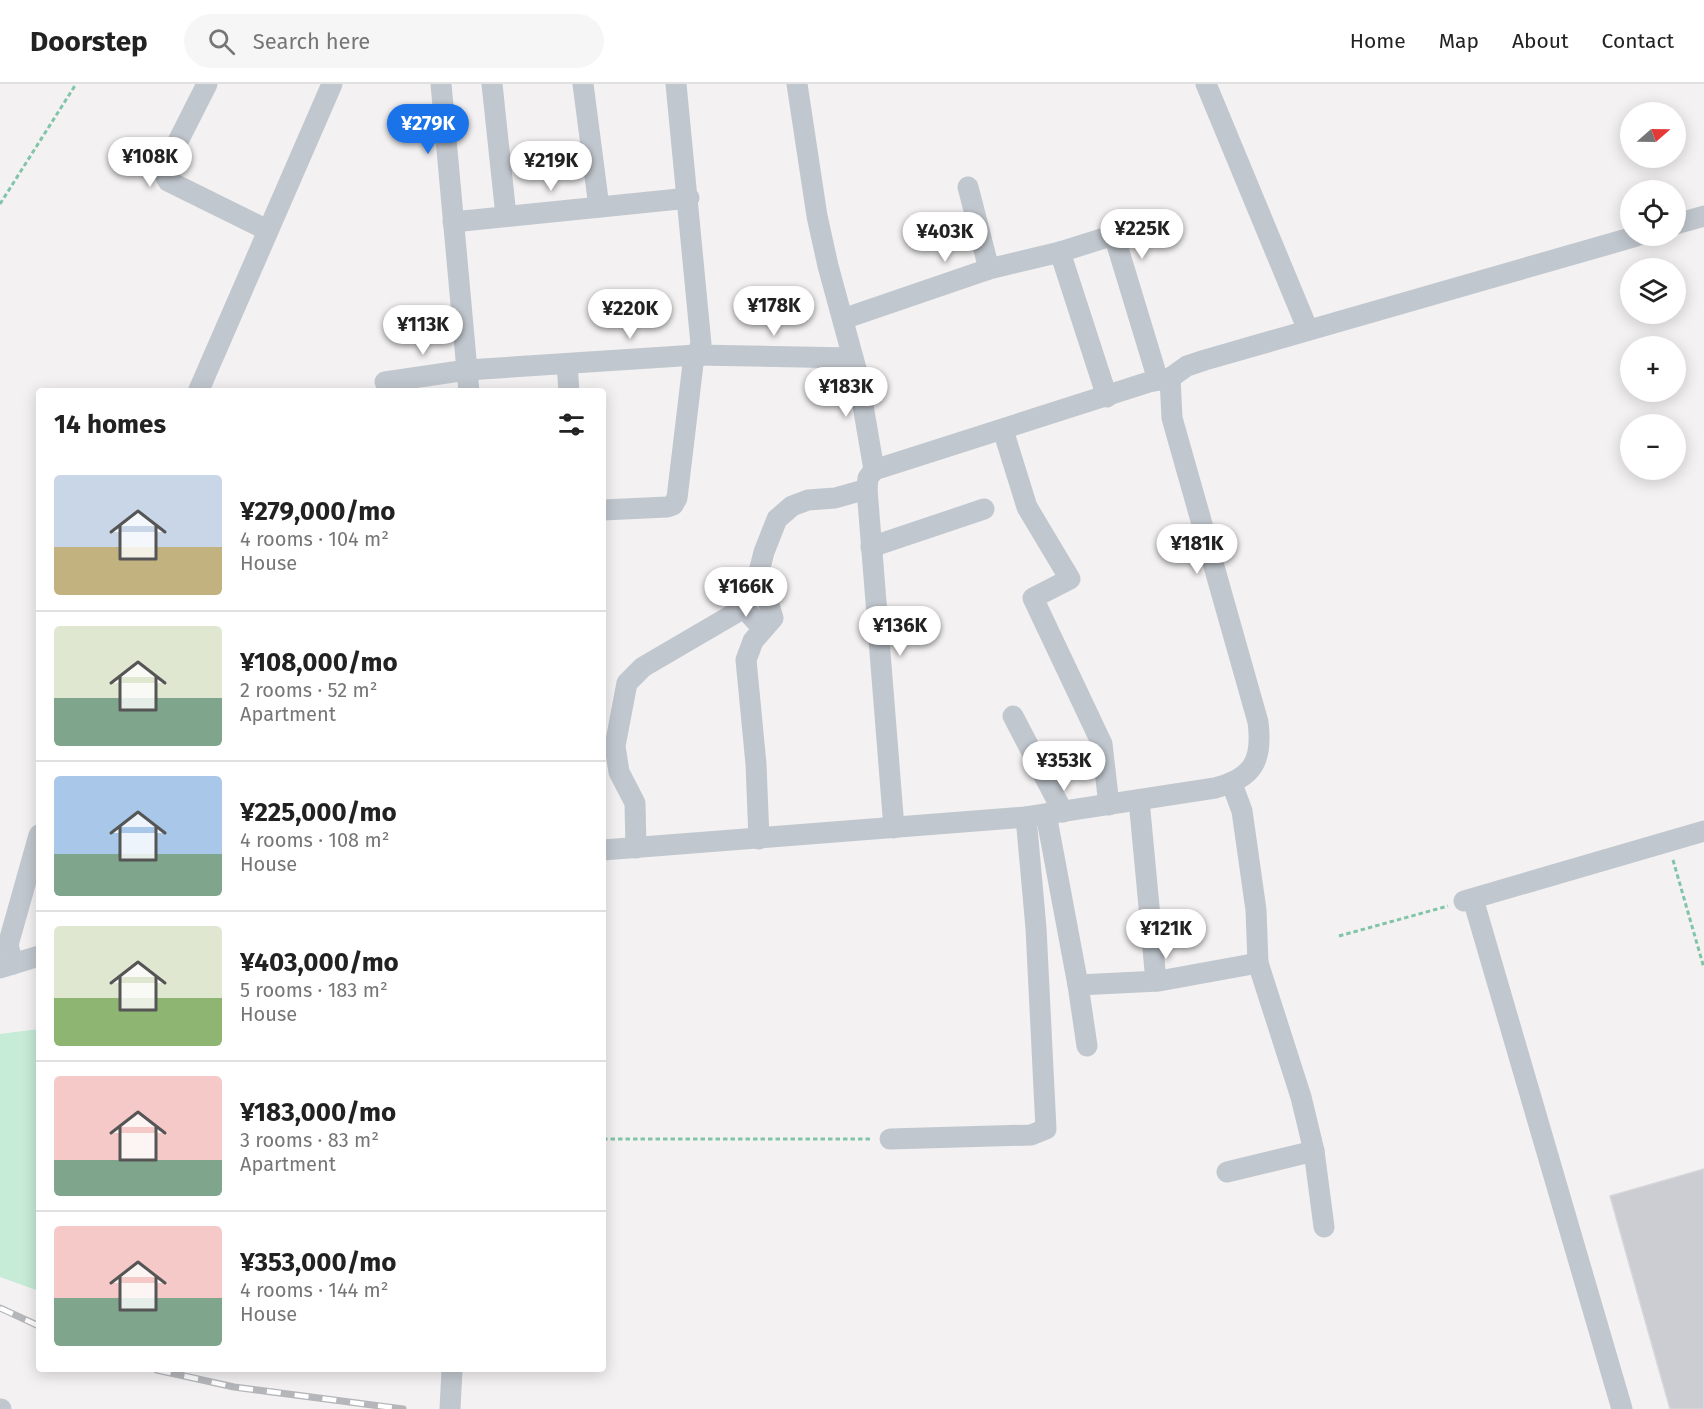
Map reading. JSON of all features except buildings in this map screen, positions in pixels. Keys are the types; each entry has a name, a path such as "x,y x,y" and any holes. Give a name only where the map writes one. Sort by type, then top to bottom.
{"street":[{"path":"207,84 163,171 168,181 267,230"},
{"path":"200,388 332,84"},
{"path":"441,84 469,388"},
{"path":"492,84 506,216"},
{"path":"583,84 599,207"},
{"path":"606,510 667,507 673,505 677,498 693,364 701,344 689,198 676,84"},
{"path":"797,84 817,216 858,376 871,479 871,547 894,828"},
{"path":"1206,84 1308,330"},
{"path":"968,187 989,269"},
{"path":"453,222 689,198"},
{"path":"1686,221 1704,216"},
{"path":"606,850 1045,814 1232,784 1252,769 1258,750 1258,722 1172,418 1164,379 1114,235 1060,252 989,269 843,319"},
{"path":"759,839 756,764 746,660 753,641 773,618 759,572 777,519 792,506 808,500 835,498 871,479 1003,430 1164,379 1187,366 1205,360 1620,241"},
{"path":"1060,252 1107,397"},
{"path":"386,382 467,370 696,355 852,358"},
{"path":"567,364 570,388"},
{"path":"1003,430 1027,507 1070,579 1033,598 1102,744 1108,805"},
{"path":"871,547 984,509"},
{"path":"636,848 634,803 619,772 615,746 627,683 643,667 744,608 762,628"},
{"path":"1013,716 1045,814 1078,985 1086,1046"},
{"path":"1232,784 1242,811 1256,910 1257,963 1301,1097 1314,1151 1324,1227"},
{"path":"1139,800 1156,981"},
{"path":"890,1139 1031,1135 1046,1130 1036,928 1045,814"},
{"path":"1622,1409 1469,900 1704,831"},
{"path":"36,846 8,945 6,966 36,957"},
{"path":"1078,985 1156,981 1257,963"},
{"path":"1227,1172 1314,1151"},
{"path":"450,1409 452,1372"}],"path":[{"path":"0,204 76,84"},
{"path":"1667,842 1704,968"},
{"path":"1339,936 1469,900"},
{"path":"606,1139 890,1139"}],"green space":[{"path":"36,1029 36,1290 0,1277 0,1034"}],"railway":[{"path":"0,1308 36,1325"},
{"path":"166,1372 234,1387 403,1409"}]}
